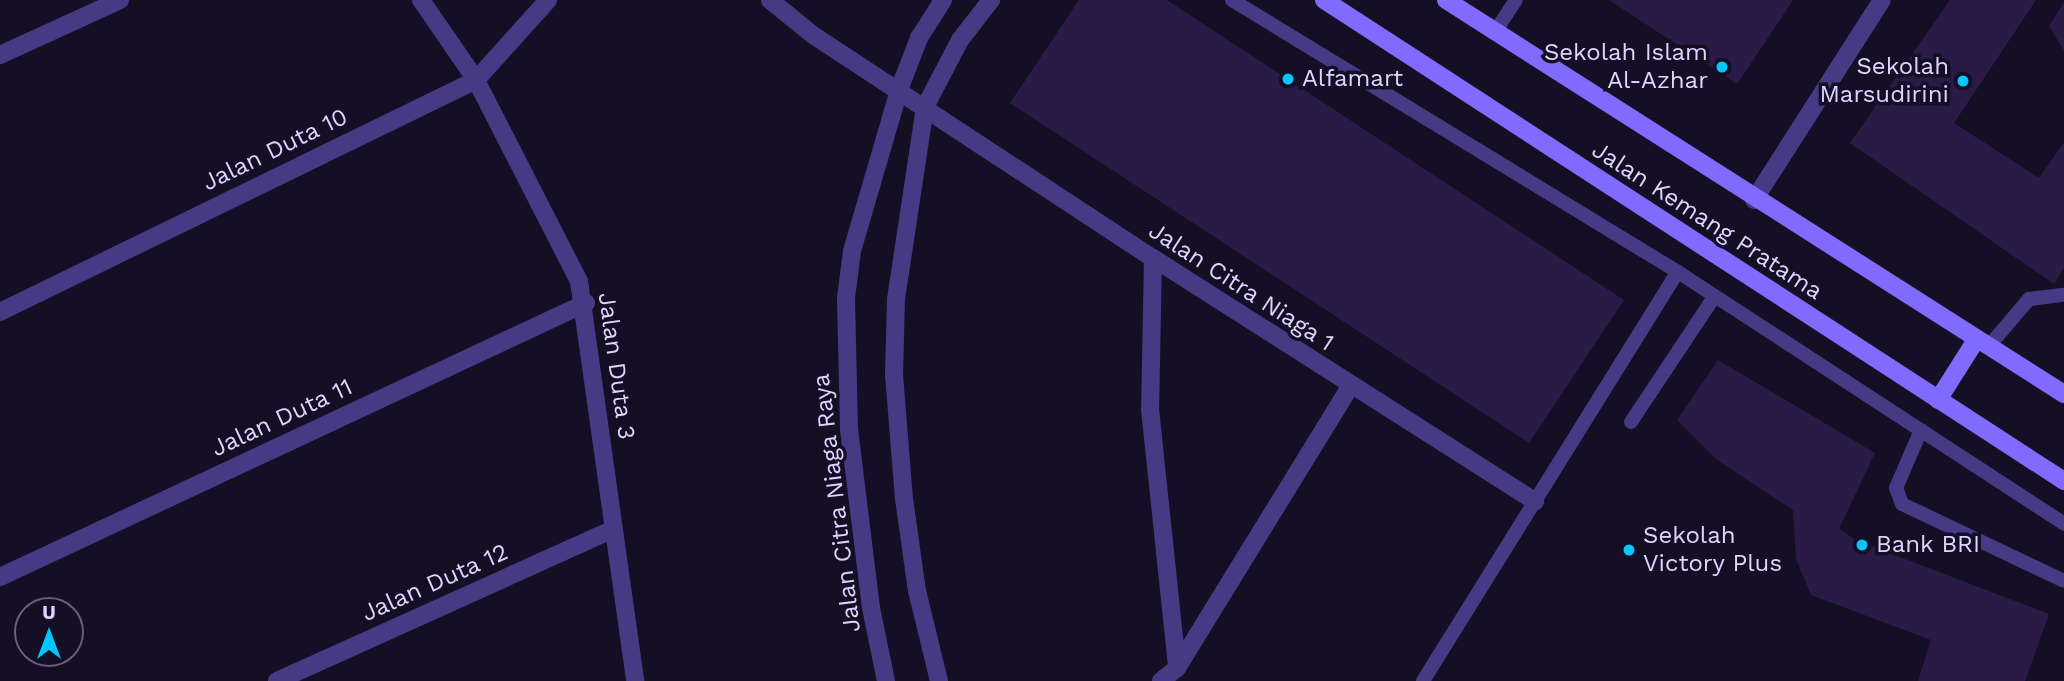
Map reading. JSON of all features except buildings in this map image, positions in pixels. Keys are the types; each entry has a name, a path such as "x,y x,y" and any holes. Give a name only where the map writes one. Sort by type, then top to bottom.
{"street":[{"path":"0,55 120,0"},
{"name":"Jalan Duta 3","path":"421,0 476,80 552,223 586,303 613,529 635,681"},
{"name":"Jalan Duta 10","path":"0,312 476,80 548,0"},
{"name":"Jalan Citra Niaga 1","path":"770,0 813,35 1153,258 1350,387 1535,501"},
{"name":"Jalan Citra Niaga Raya","path":"886,681 871,608 849,430 846,298 852,251 899,90 919,38 943,0"},
{"path":"939,681 917,591 905,512 894,375 895,299 925,107 960,40 991,0"},
{"name":"Jalan Kemang Pratama","path":"1324,0 2064,481"},
{"name":"Jalan Kemang Pratama","path":"1446,0 1754,200 2064,394"},
{"path":"1754,200 1882,0"},
{"path":"1153,258 1150,409 1177,668"},
{"name":"Jalan Duta 11","path":"0,577 586,303"},
{"path":"1938,400 1982,343"},
{"path":"1161,681 1177,668 1350,387"},
{"name":"Jalan Duta 12","path":"277,681 613,529"}],"lane":[{"path":"1232,0 1678,272 2064,524"},
{"path":"1495,32 1516,0"},
{"path":"1423,681 1678,272"},
{"path":"1982,343 2029,299 2064,295"},
{"path":"1631,422 1714,297"},
{"path":"1921,430 1896,488 1902,504 2064,581"}],"place":[{"name":"Sekolah Islam Al-Azhar","path":"1722,67"},
{"name":"Alfamart","path":"1288,79"},
{"name":"Sekolah Marsudirini","path":"1963,81"},
{"name":"Bank BRI","path":"1862,545"},
{"name":"Sekolah Victory Plus","path":"1629,550"}]}
